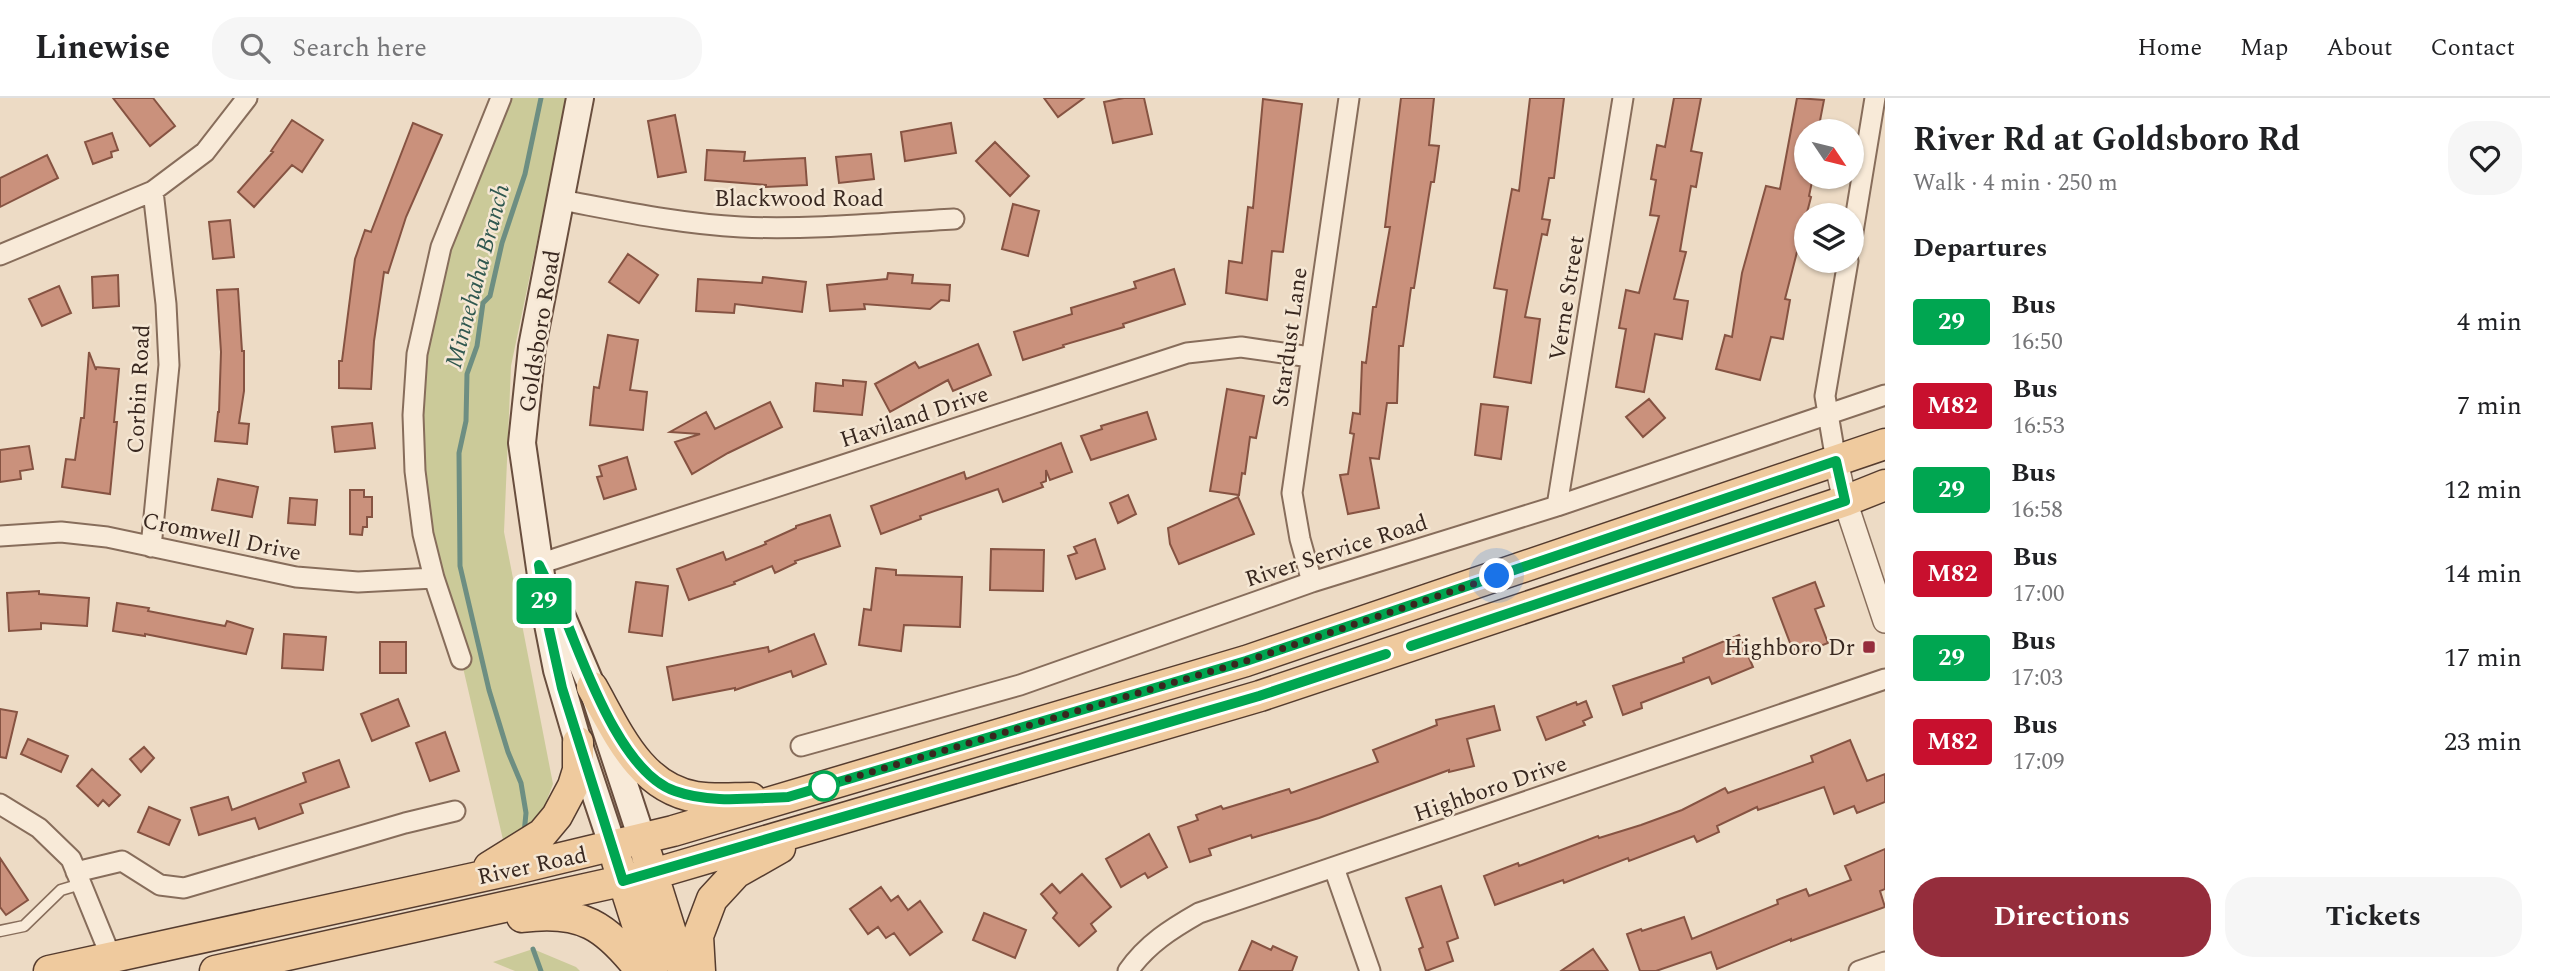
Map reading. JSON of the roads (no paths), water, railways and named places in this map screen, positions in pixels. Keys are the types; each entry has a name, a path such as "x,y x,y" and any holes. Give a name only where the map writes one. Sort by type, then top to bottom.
{"main road":[{"name":"Goldsboro Road","path":"580,98 533,347 522,443 557,670 652,971"},
{"name":"River Road","path":"49,971 642,839 1246,661 1885,444"},
{"name":"River Road","path":"215,971 653,874 1259,696 1845,501 1885,485"},
{"name":"Goldsboro Road","path":"539,565 568,626 592,687 683,971"},
{"path":"592,687 638,762 657,782 693,797 788,797"},
{"path":"467,880 542,834 557,816 578,770 578,742"},
{"path":"700,971 698,936 706,914 712,899 736,873 791,842 877,808"},
{"path":"435,922 492,921 540,915 567,916 590,923 610,934 641,971"}],"street":[{"path":"0,255 153,191 205,152 247,98"},
{"path":"461,659 434,578 423,534 415,471 413,415 417,354 441,247 501,98"},
{"name":"Stardust Lane","path":"1312,582 1300,539 1292,493 1349,98"},
{"name":"Verne Street","path":"1557,506 1623,98"},
{"path":"1858,203 1875,98"},
{"name":"Corbin Road","path":"151,547 169,365 166,304 153,191"},
{"name":"Blackwood Road","path":"561,201 657,218 739,227 815,227 954,219"},
{"path":"1846,273 1825,396 1845,501 1881,597 1885,621"},
{"name":"Haviland Drive","path":"539,565 1187,353 1241,347 1310,357"},
{"name":"River Service Road","path":"801,747 1020,685 1312,582 1557,506 1885,395"},
{"name":"Cromwell Drive","path":"0,537 61,532 107,537 296,578 358,582 434,578"},
{"name":"Highboro Drive","path":"1128,971 1137,958 1160,936 1199,913 1885,679"},
{"path":"0,804 39,828 71,859 111,957"},
{"path":"78,878 122,862 160,886 184,888 405,823 455,811"},
{"path":"1334,867 1370,971"},
{"path":"1859,971 1885,962"}],"lane":[{"path":"0,932 24,926 61,890 78,878"}],"waterway":[{"name":"Minnehaha Branch","path":"524,834 526,813 521,783 508,752 489,690 460,566 459,453 466,421 467,374 477,346 483,303 490,296 502,243 525,174 541,98"},
{"name":"Minnehaha Branch","path":"533,949 541,971"}],"place":[{"name":"Highboro Dr","path":"1869,647"}]}
